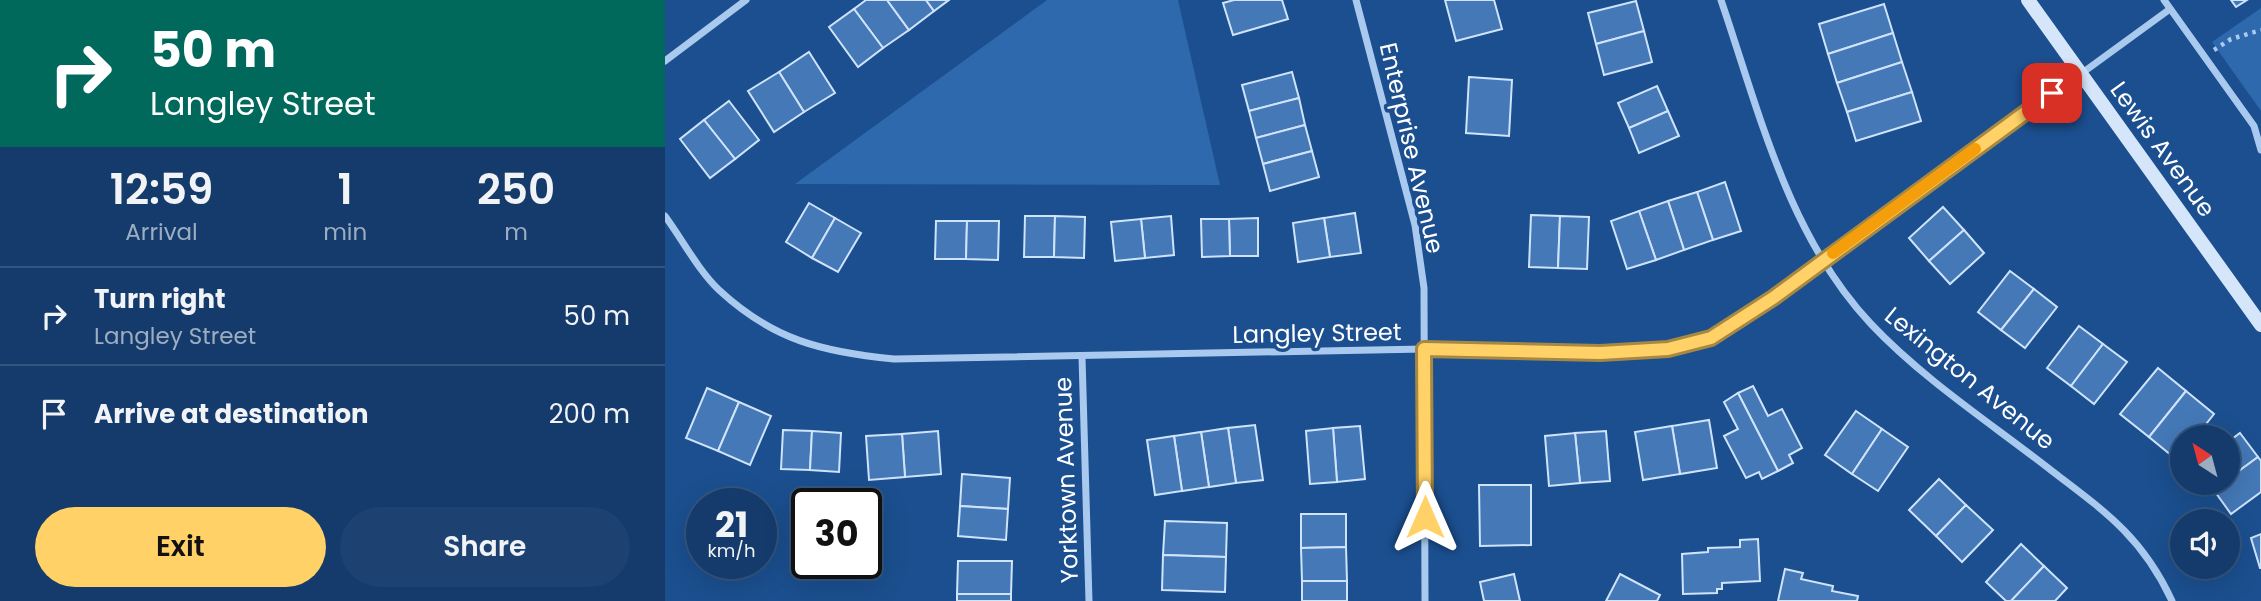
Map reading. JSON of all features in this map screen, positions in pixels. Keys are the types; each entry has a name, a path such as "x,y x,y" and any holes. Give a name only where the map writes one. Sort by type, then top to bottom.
{"main road":[{"name":"Lewis Avenue","path":"2028,0 2261,325"}],"street":[{"path":"665,61 746,0"},
{"name":"Enterprise Avenue","path":"1356,0 1415,225 1424,288 1425,601"},
{"name":"Lexington Avenue","path":"1721,0 1789,200 1842,289 1871,325 1929,375 2121,524 2158,569 2172,601"},
{"path":"2164,0 2255,126 2261,150"},
{"name":"Langley Street","path":"665,216 717,289 777,334 838,354 894,359 1424,349 1600,353 1668,349 1711,338 1825,260 2170,9"},
{"name":"Yorktown Avenue","path":"1082,357 1089,601"}],"path":[{"path":"2204,56 2231,39 2261,30"}],"shaded area":[{"path":"1047,0 1178,0 1220,185 795,184"},
{"path":"2261,8 2261,111 2212,42"}],"building":[{"path":"866,0 887,0 909,30 883,48 854,9"},
{"path":"887,0 926,0 934,11 909,30"},
{"path":"926,0 949,0 934,11"},
{"path":"1234,0 1282,0 1288,19 1233,35 1223,3"},
{"path":"1445,0 1494,0 1502,29 1456,41"},
{"path":"2231,0 2247,0 2236,7"},
{"path":"1636,1 1644,31 1596,44 1588,13"},
{"path":"1884,4 1893,33 1828,54 1819,24"},
{"path":"854,9 883,48 858,67 829,27"},
{"path":"1644,31 1652,62 1604,75 1596,44"},
{"path":"1893,33 1902,62 1837,83 1828,54"},
{"path":"809,52 835,93 804,112 779,72"},
{"path":"1902,62 1912,92 1847,112 1837,83"},
{"path":"779,72 804,112 774,132 748,91"},
{"path":"1292,72 1299,98 1249,111 1242,85"},
{"path":"1469,77 1512,80 1509,136 1466,133"},
{"path":"1657,86 1668,111 1629,128 1618,103"},
{"path":"1912,92 1921,121 1856,141 1847,112"},
{"path":"1299,98 1305,125 1256,138 1249,111"},
{"path":"729,101 759,140 735,159 704,120"},
{"path":"1668,111 1679,136 1639,153 1629,128"},
{"path":"704,120 735,159 710,178 680,139"},
{"path":"1305,125 1312,151 1263,164 1256,138"},
{"path":"1312,151 1319,177 1270,191 1263,164"},
{"path":"1725,182 1741,231 1713,240 1697,192"},
{"path":"1697,192 1713,240 1684,250 1668,201"},
{"path":"1668,201 1684,250 1656,260 1639,211"},
{"path":"809,203 835,218 812,258 786,242"},
{"path":"1943,207 1964,230 1929,261 1909,238"},
{"path":"1639,211 1656,260 1627,269 1611,221"},
{"path":"1355,213 1361,253 1330,257 1324,218"},
{"path":"1531,215 1560,216 1558,268 1529,267"},
{"path":"1025,216 1055,216 1054,257 1024,257"},
{"path":"1055,216 1085,217 1084,258 1054,257"},
{"path":"1171,216 1174,255 1145,258 1141,219"},
{"path":"1560,216 1589,217 1587,269 1558,268"},
{"path":"835,218 861,233 838,272 812,258"},
{"path":"1258,218 1258,256 1230,256 1229,219"},
{"path":"1324,218 1330,257 1298,262 1293,223"},
{"path":"1141,219 1145,258 1115,261 1111,222"},
{"path":"1201,219 1229,219 1230,256 1202,257"},
{"path":"936,221 967,221 966,259 935,259"},
{"path":"967,221 999,221 998,260 966,259"},
{"path":"1964,230 1984,253 1950,284 1929,261"},
{"path":"2010,271 2034,289 2001,330 1978,312"},
{"path":"2034,289 2057,307 2025,348 2001,330"},
{"path":"2079,326 2103,344 2071,386 2047,368"},
{"path":"2103,344 2127,362 2094,404 2071,386"},
{"path":"2158,368 2186,391 2149,437 2120,414"},
{"path":"1753,386 1768,416 1782,409 1802,448 1789,455 1793,463 1778,471 1738,393"},
{"path":"707,388 739,402 718,451 686,438"},
{"path":"2186,391 2214,414 2205,425 2170,425 2170,454 2149,437"},
{"path":"1738,393 1778,471 1762,479 1759,472 1746,478 1724,436 1738,429 1724,402"},
{"path":"739,402 771,416 750,465 718,451"},
{"path":"1856,411 1882,429 1852,474 1825,455"},
{"path":"1709,420 1717,468 1680,474 1672,426"},
{"path":"1255,425 1263,480 1236,483 1228,428"},
{"path":"1360,426 1365,479 1337,482 1333,428"},
{"path":"1672,426 1680,474 1643,480 1635,432"},
{"path":"1228,428 1236,483 1209,487 1201,432"},
{"path":"1333,428 1337,482 1310,484 1306,431"},
{"path":"1882,429 1908,447 1878,491 1852,474"},
{"path":"783,430 812,431 810,470 781,469"},
{"path":"812,431 841,433 839,472 810,470"},
{"path":"938,431 941,474 905,477 902,434"},
{"path":"1606,431 1610,481 1580,483 1575,433"},
{"path":"1201,432 1209,487 1182,491 1174,436"},
{"path":"1575,433 1580,483 1549,486 1545,436"},
{"path":"2240,433 2258,457 2240,470"},
{"path":"902,434 905,477 869,480 866,436"},
{"path":"1174,436 1182,491 1155,495 1147,440"},
{"path":"2258,457 2261,461 2261,492 2238,509 2227,509 2217,495 2240,495 2240,470"},
{"path":"962,474 1010,478 1008,509 960,506"},
{"path":"1939,479 1966,505 1936,536 1909,510"},
{"path":"1479,485 1531,485 1531,545 1480,546"},
{"path":"1966,505 1993,530 1962,562 1936,536"},
{"path":"960,506 1008,509 1006,540 958,536"},
{"path":"1301,514 1346,514 1346,547 1301,548"},
{"path":"1165,521 1227,523 1226,557 1163,555"},
{"path":"2261,534 2261,568 2260,568 2251,538"},
{"path":"1758,539 1760,581 1722,583 1722,589 1717,589 1717,593 1683,594 1682,554 1708,552 1708,548 1740,547 1740,540"},
{"path":"2021,544 2044,566 2011,601 2006,601 1986,582"},
{"path":"1346,547 1347,581 1302,581 1301,548"},
{"path":"1163,555 1226,557 1225,592 1162,590"},
{"path":"958,561 1012,561 1011,594 957,594"},
{"path":"2044,566 2067,588 2055,601 2011,601"},
{"path":"1785,569 1803,573 1801,579 1833,586 1832,591 1858,596 1857,601 1778,601"},
{"path":"1514,574 1520,601 1484,601 1480,582"},
{"path":"1620,574 1660,595 1657,601 1606,601"},
{"path":"1302,581 1347,581 1347,601 1302,601"},
{"path":"957,594 1011,594 1011,601 957,601"}],"slow traffic":[{"path":"1833,253 1975,149"}],"route":[{"path":"1425,517 1424,349 1600,353 1668,349 1711,338 1773,298 2052,93"}]}
